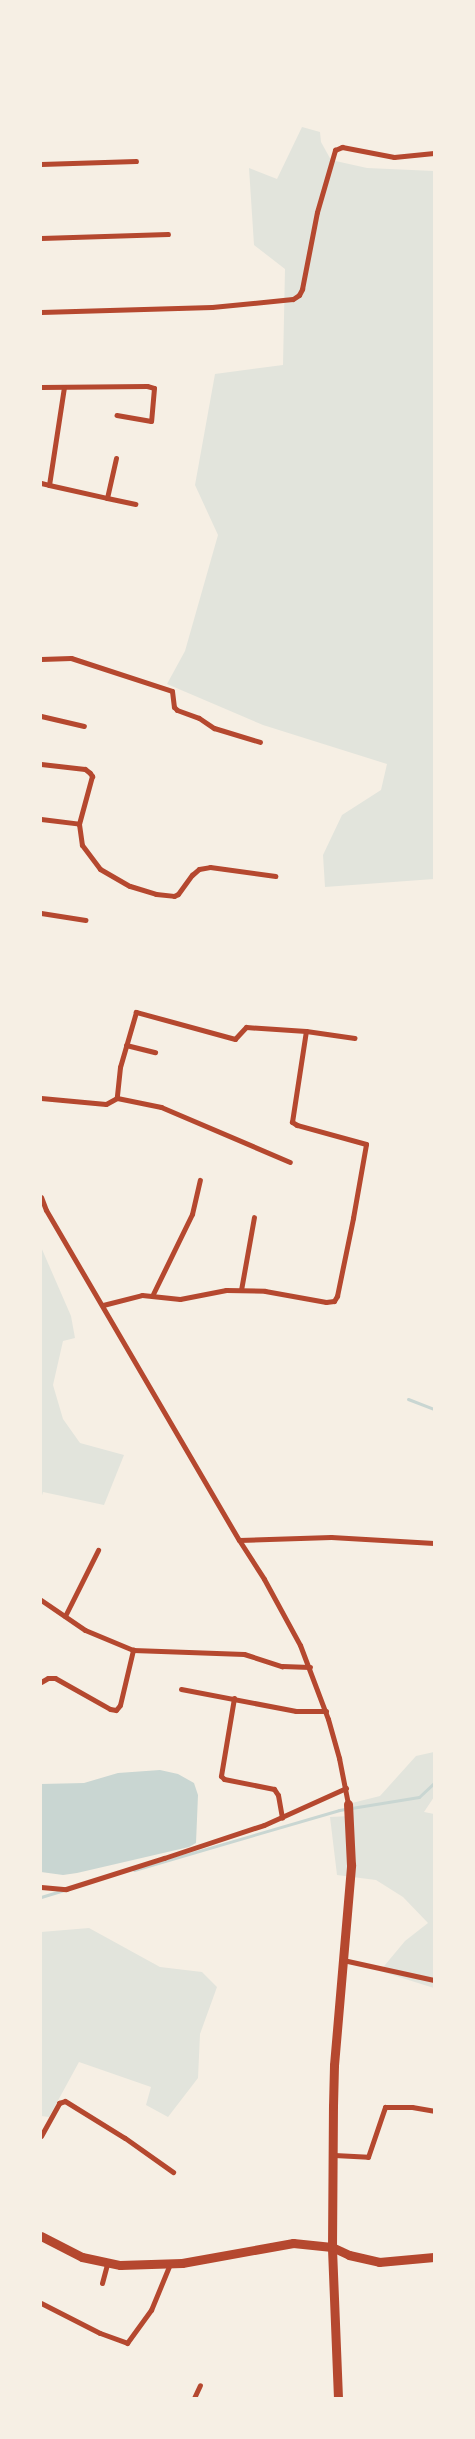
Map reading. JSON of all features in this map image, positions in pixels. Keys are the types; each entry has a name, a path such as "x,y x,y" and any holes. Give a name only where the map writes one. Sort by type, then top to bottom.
{"street":[{"path":"41,312 212,307 296,298 302,288 317,212 333,153 342,147 394,157 434,152"},
{"path":"41,164 136,161"},
{"path":"41,238 168,234"},
{"path":"41,387 147,386 154,388 151,421 117,415"},
{"path":"49,484 64,387"},
{"path":"107,498 116,458"},
{"path":"41,483 135,504"},
{"path":"41,659 71,658 172,691 174,707 177,710 200,718 214,728 260,742"},
{"path":"41,716 84,726"},
{"path":"41,764 86,769 90,773 92,776 79,824 82,845 100,869 130,886 156,894 174,896 178,894 192,875 199,870 210,867 275,876"},
{"path":"41,819 79,824"},
{"path":"41,914 85,920"},
{"path":"117,1098 120,1067 136,1012 235,1039 246,1027 306,1031 355,1038"},
{"path":"102,1304 142,1295 153,1294 180,1299 226,1290 280,1292 326,1302 334,1301 337,1296 366,1144 292,1122 306,1031"},
{"path":"126,1045 155,1052"},
{"path":"41,1098 106,1104 117,1098 168,1110 290,1162"},
{"path":"153,1294 192,1214 200,1180"},
{"path":"41,1197 46,1210 239,1540 264,1579 300,1645 326,1711 346,1788 351,1865 334,2065 332,2246 338,2398"},
{"path":"241,1290 254,1217"},
{"path":"239,1540 331,1537 434,1543"},
{"path":"65,1616 98,1550"},
{"path":"41,1600 85,1630 133,1650 244,1654 282,1666 310,1668"},
{"path":"41,1682 48,1678 55,1678 110,1709 116,1710 120,1705 133,1650"},
{"path":"181,1689 296,1711 326,1711"},
{"path":"234,1698 221,1776 224,1779 274,1789 278,1795 282,1818"},
{"path":"41,1887 66,1889 282,1818 346,1788"},
{"path":"343,1960 434,1980"},
{"path":"41,2136 53,2118 59,2103 64,2101 125,2138 173,2172"},
{"path":"334,2155 368,2157 384,2107 412,2107 434,2111"},
{"path":"41,2236 82,2257 107,2264 170,2264 293,2243 332,2246 349,2255 379,2262 434,2257"},
{"path":"102,2283 107,2264"},
{"path":"41,2303 100,2333 127,2343 150,2310 170,2264"},
{"path":"194,2398 200,2385"}],"shaded area":[{"path":"302,127 320,132 321,142 331,160 367,168 434,171 434,879 325,887 323,855 342,815 381,790 387,764 263,725 167,684 185,651 218,535 195,485 215,374 283,365 285,269 254,245 249,168 277,179"},
{"path":"41,1247 71,1316 75,1338 63,1341 53,1385 63,1419 80,1443 124,1455 104,1505 43,1492 41,1499"},
{"path":"434,1752 434,1797 424,1812 434,1814 434,1988 380,1971 405,1941 428,1923 403,1897 376,1880 337,1875 330,1817 351,1816 348,1804 380,1796 416,1756"},
{"path":"160,1770 178,1774 194,1783 198,1795 196,1843 189,1847 77,1873 63,1875 41,1872 41,1784 84,1783 118,1773"},
{"path":"89,1928 160,1967 202,1972 217,1987 200,2034 198,2078 168,2117 146,2105 151,2087 79,2062 49,2117 41,2116 41,1932"}],"waterway":[{"path":"408,1399 434,1409"},
{"path":"134,1870 339,1810 419,1797 434,1783"},
{"path":"41,1897 64,1890"}]}
